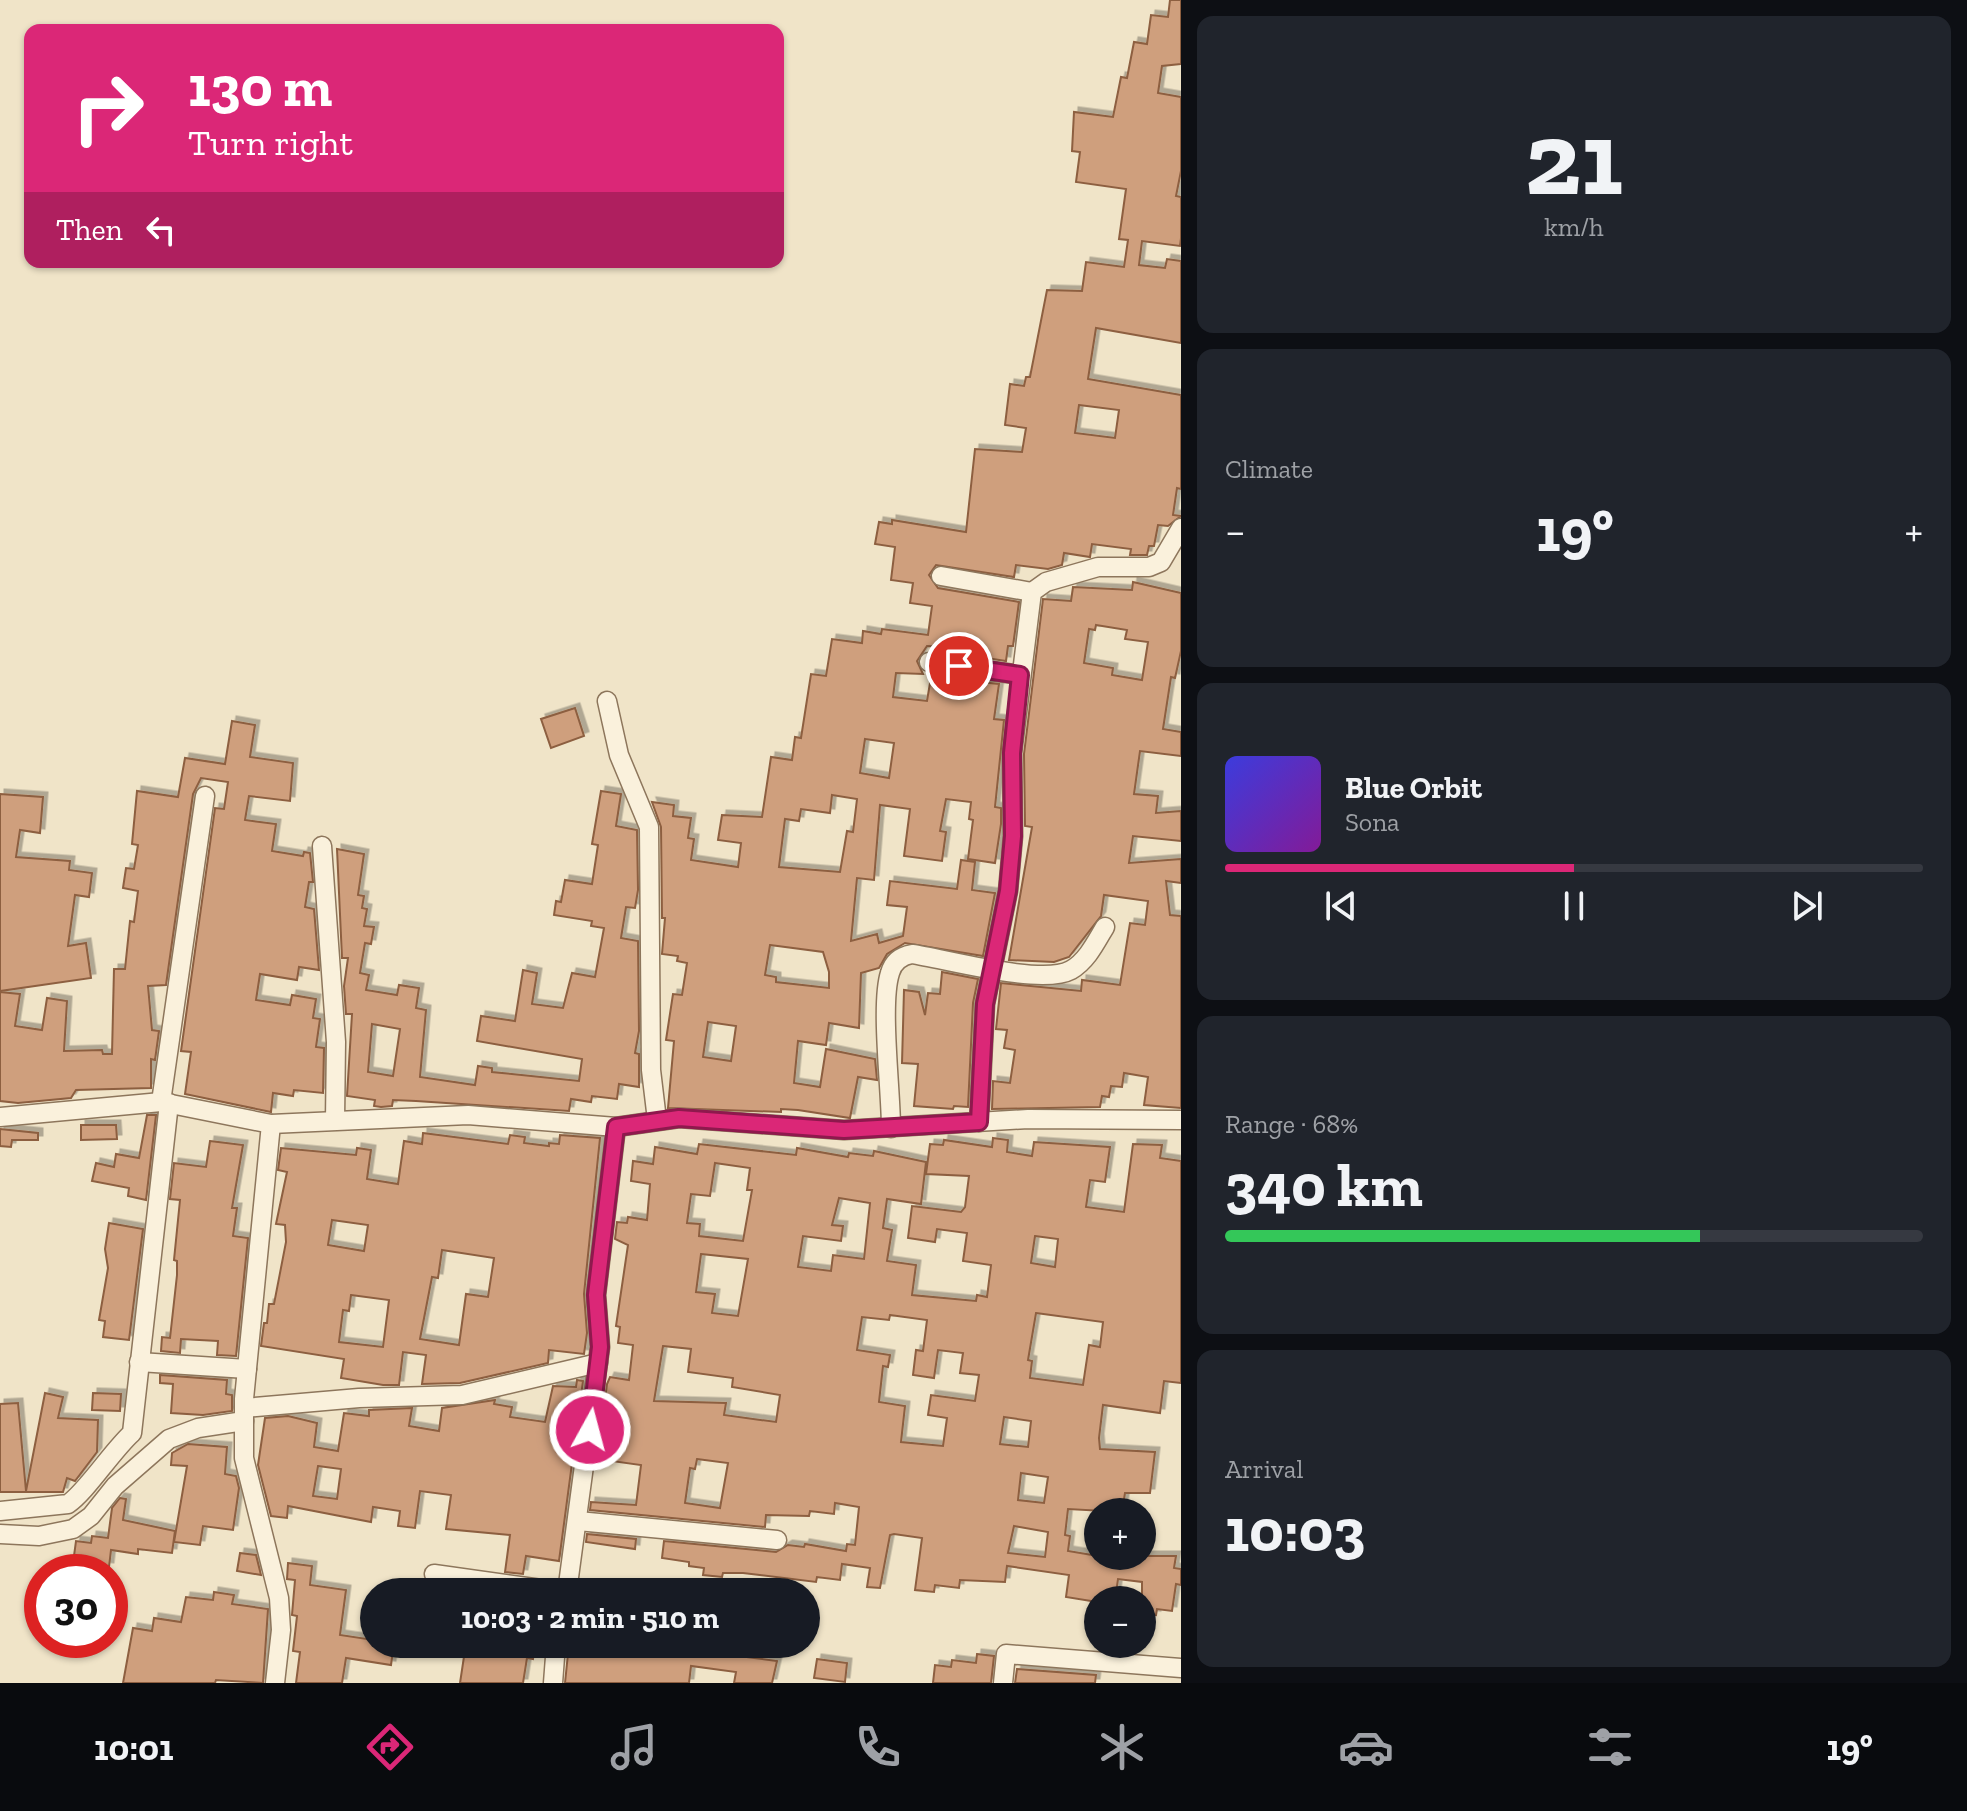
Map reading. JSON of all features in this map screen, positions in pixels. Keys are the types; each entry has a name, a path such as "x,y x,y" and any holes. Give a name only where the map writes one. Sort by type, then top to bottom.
{"street":[{"path":"941,576 1032,592 1046,582 1098,567 1149,567 1161,562 1181,528"},
{"path":"979,1122 985,1004 1008,891 1013,836 1012,753 1032,592"},
{"path":"929,662 1020,675"},
{"path":"607,701 619,755 649,827 649,971 656,1115"},
{"path":"0,1511 61,1507 77,1498 95,1472 132,1433 174,1104 205,796"},
{"path":"322,846 336,1042 335,1120"},
{"path":"891,1128 886,996 890,971 898,959 912,954 991,969 1035,974 1066,973 1083,960 1105,927"},
{"path":"0,1117 174,1104 271,1124 468,1115 616,1127 656,1115 844,1130 979,1122 1181,1120"},
{"path":"271,1124 244,1404 246,1474 279,1598 281,1630 275,1683"},
{"path":"568,1578 598,1363 601,1327 596,1295 616,1127"},
{"path":"139,1362 247,1369"},
{"path":"0,1534 39,1536 73,1529 91,1516 115,1486 169,1439 244,1404 462,1395 598,1363"},
{"path":"578,1521 653,1531 777,1540"},
{"path":"434,1574 463,1578"},
{"path":"1003,1683 1006,1654 1181,1668"},
{"path":"553,1683 555,1658"}],"building":[{"path":"1170,0 1181,0 1181,64 1162,66 1158,93 1181,97 1181,171 1176,196 1181,197 1181,238 1180,246 1142,241 1139,265 1165,268 1167,259 1181,261 1181,343 1096,328 1088,379 1181,395 1181,489 1177,488 1173,515 1181,516 1168,526 1158,525 1154,546 1149,546 1147,555 1130,555 1131,549 1092,544 1090,557 1064,553 1062,565 1048,569 1016,565 1014,577 936,565 929,575 938,588 1019,602 1013,646 1008,646 1006,661 973,656 974,648 927,646 917,661 923,674 896,673 893,697 927,701 931,677 999,684 994,719 1004,720 995,807 1001,808 1001,824 995,863 968,859 973,820 969,819 971,802 946,799 940,831 946,832 942,861 904,856 910,809 880,805 874,880 857,878 851,941 877,934 879,943 903,936 907,907 887,905 890,881 957,889 961,860 975,862 972,890 995,893 983,956 905,943 887,954 879,968 861,973 859,1028 829,1023 826,1045 798,1041 794,1083 820,1087 826,1049 875,1059 877,1080 858,1077 850,1118 781,1109 781,1112 668,1108 674,1041 666,1040 673,994 682,995 687,963 677,961 678,956 662,954 665,918 662,918 661,827 652,802 674,805 673,816 691,818 688,838 694,839 691,860 738,867 741,843 718,840 722,815 762,817 771,757 792,760 795,737 801,738 811,674 826,676 832,639 862,643 863,631 881,634 882,629 928,635 932,606 910,603 913,583 891,580 895,547 875,544 879,522 892,524 892,520 966,532 975,449 1022,452 1026,428 1005,425 1010,384 1024,386 1026,377 1030,377 1047,290 1082,291 1086,262 1124,267 1128,240 1119,239 1126,189 1076,182 1080,152 1072,151 1074,112 1113,117 1121,77 1127,78 1134,42 1147,44 1151,15 1168,17","holes":["1079,405 1119,410 1115,438 1075,433","865,739 894,743 889,778 860,773","832,795 857,799 853,832 847,831 840,872 779,867 785,819 799,821 801,809 830,813","770,945 823,952 829,972 829,988 776,982 776,977 765,975","708,1022 736,1026 731,1061 703,1057"]},
{"path":"1133,582 1181,593 1181,651 1175,678 1171,677 1163,729 1181,732 1181,756 1140,751 1134,794 1158,796 1156,813 1181,811 1181,841 1133,836 1129,863 1181,859 1181,883 1166,881 1170,915 1181,916 1181,1108 1144,1105 1148,1077 1124,1073 1122,1087 1111,1086 1109,1097 1102,1096 1100,1107 992,1109 993,1081 1010,1083 1015,1050 1004,1048 1007,1030 996,1029 1001,983 1081,991 1082,980 1120,985 1130,923 1145,925 1148,901 1104,895 1101,916 1069,957 1054,962 1009,960 1032,827 1025,826 1024,754 1043,599 1071,601 1073,587 1132,590","holes":["1096,625 1127,630 1125,639 1148,642 1142,680 1112,675 1113,668 1084,663 1089,629 1095,630"]},
{"path":"575,708 584,736 551,748 541,719"},
{"path":"232,721 255,725 250,757 293,763 290,801 249,796 245,820 276,824 272,851 303,856 304,852 310,853 313,882 309,882 305,907 314,909 319,970 299,967 297,980 260,974 256,1000 290,1005 292,995 316,999 313,1018 320,1019 316,1047 324,1048 323,1093 294,1090 293,1096 273,1093 271,1112 185,1094 191,1052 181,1051 215,808 224,809 228,782 201,778 193,794 166,985 148,986 152,1030 159,1031 155,1060 151,1059 151,1088 76,1090 71,1098 18,1103 0,1101 0,992 20,994 15,1026 42,1030 47,998 67,1001 64,1051 102,1050 103,1054 112,1054 114,969 125,969 130,921 134,922 138,891 123,888 126,868 134,869 138,845 132,844 137,791 178,797 185,758 225,764"},
{"path":"601,791 621,794 616,826 637,830 638,890 635,908 626,907 621,938 638,941 639,1031 635,1053 639,1054 639,1087 619,1084 617,1099 592,1096 591,1102 571,1099 569,1111 393,1100 392,1106 381,1107 374,1106 375,1100 347,1096 352,1014 346,1014 344,986 348,958 342,958 337,849 364,854 358,895 364,896 362,908 367,909 364,926 374,927 371,944 365,943 360,973 369,975 366,990 397,995 399,985 419,988 416,1008 426,1010 420,1077 475,1085 478,1066 492,1068 492,1072 579,1081 582,1059 477,1041 481,1016 515,1021 523,970 537,973 532,1004 563,1008 572,973 595,977 604,928 591,926 592,921 554,915 556,901 561,902 565,880 592,884 598,845 592,844","holes":["372,1024 400,1029 393,1076 368,1072"]},
{"path":"0,794 43,797 40,833 20,830 16,857 70,861 69,870 92,873 89,897 75,895 68,946 86,943 91,978 0,991"},
{"path":"942,972 978,979 973,1003 968,1107 914,1106 918,1064 902,1063 904,990 919,992 925,1015 928,993 940,994"},
{"path":"147,1115 156,1115 146,1200 128,1196 129,1188 92,1181 96,1163 114,1167 116,1154 139,1158"},
{"path":"81,1125 116,1125 117,1139 81,1140"},
{"path":"0,1129 38,1133 38,1140 12,1140 11,1147 0,1146"},
{"path":"423,1133 508,1144 510,1135 525,1137 524,1143 549,1146 549,1143 559,1144 560,1135 600,1138 584,1294 587,1333 584,1354 549,1350 548,1363 460,1383 422,1384 426,1355 403,1352 399,1385 383,1385 341,1378 344,1359 261,1346 269,1304 274,1304 286,1242 285,1225 276,1224 287,1172 278,1170 281,1148 356,1155 357,1148 371,1150 367,1179 398,1184 404,1141 422,1144","holes":["332,1220 368,1225 364,1251 328,1245","442,1250 494,1258 488,1297 466,1294 459,1345 420,1339 432,1277 438,1278","351,1295 389,1300 383,1347 339,1342 343,1310 349,1311"]},
{"path":"993,1138 1008,1140 1007,1152 1032,1156 1034,1142 1110,1147 1105,1182 1090,1180 1086,1207 1124,1212 1133,1144 1162,1145 1160,1158 1181,1161 1181,1383 1164,1381 1160,1413 1103,1405 1099,1438 1100,1449 1155,1452 1150,1493 1125,1493 1124,1498 1084,1498 1084,1510 1068,1509 1065,1535 1070,1536 1068,1551 1084,1554 1084,1570 1156,1570 1156,1556 1176,1556 1174,1568 1181,1569 1181,1585 1176,1584 1172,1611 1157,1609 1156,1615 1156,1586 1142,1586 1142,1582 1118,1579 1117,1586 1084,1586 1084,1600 1066,1597 1069,1575 1007,1566 1005,1582 960,1580 959,1588 935,1585 934,1592 915,1590 922,1538 894,1534 890,1535 880,1588 867,1587 870,1568 842,1564 840,1580 743,1573 723,1573 722,1577 703,1575 704,1568 689,1566 689,1562 662,1558 664,1541 776,1552 788,1545 804,1547 805,1544 846,1551 847,1544 855,1545 859,1507 835,1503 834,1514 810,1511 809,1516 766,1515 765,1527 590,1510 591,1502 636,1505 641,1465 597,1459 607,1384 610,1377 629,1380 633,1345 618,1343 620,1327 616,1326 628,1245 615,1239 617,1222 627,1223 628,1217 647,1220 650,1184 631,1181 633,1161 653,1164 655,1147 697,1154 699,1144 796,1155 797,1148 848,1157 849,1153 873,1156 874,1151 926,1162 921,1204 887,1199 883,1228 892,1230 887,1261 916,1265 912,1295 976,1301 977,1295 987,1297 991,1265 963,1261 967,1233 937,1229 935,1242 908,1238 912,1206 961,1212 965,1207 969,1176 926,1174 930,1144 943,1145 944,1140 992,1147","holes":["715,1163 750,1168 747,1190 752,1190 743,1241 699,1236 700,1224 687,1223 691,1194 710,1196","839,1198 870,1203 864,1259 833,1255 831,1271 798,1267 803,1236 841,1241 843,1226 832,1225","1035,1236 1058,1239 1055,1267 1031,1263","701,1254 748,1259 738,1316 712,1313 715,1294 696,1292","1036,1313 1103,1322 1100,1347 1089,1345 1083,1385 1030,1378 1032,1361 1028,1360","890,1315 927,1320 923,1351 916,1350 913,1375 934,1378 938,1350 963,1353 960,1373 979,1375 975,1401 931,1395 928,1415 947,1418 943,1446 901,1442 905,1406 879,1402 883,1366 888,1367 890,1355 857,1350 862,1317 889,1320","663,1346 691,1349 688,1372 733,1378 732,1387 780,1395 776,1422 724,1415 726,1403 654,1401","1004,1417 1031,1421 1028,1447 1000,1444","697,1459 728,1463 720,1508 685,1503 690,1468 695,1469","1021,1473 1048,1477 1044,1503 1018,1500","1014,1526 1048,1532 1045,1557 1008,1553"]},
{"path":"210,1141 243,1145 232,1208 237,1208 233,1236 248,1238 236,1356 217,1355 218,1341 181,1339 180,1353 161,1351 162,1337 170,1338 177,1275 177,1261 174,1260 180,1200 170,1199 174,1163 206,1167"},
{"path":"109,1223 143,1229 129,1340 103,1337 105,1321 99,1320 108,1268 105,1249"},
{"path":"160,1375 227,1380 226,1394 232,1395 232,1411 203,1415 171,1413 173,1384 160,1383"},
{"path":"577,1380 583,1381 559,1561 526,1556 523,1574 505,1572 510,1535 446,1529 451,1495 420,1491 415,1528 398,1526 400,1511 373,1507 371,1522 288,1506 287,1518 271,1516 258,1465 265,1418 288,1416 317,1423 314,1447 338,1451 344,1413 369,1416 369,1410 412,1408 409,1426 439,1431 442,1408 495,1400 494,1404 512,1407 510,1417 545,1422 553,1386 576,1387","holes":["318,1466 341,1469 337,1499 313,1496"]},
{"path":"45,1393 63,1397 58,1418 98,1420 97,1452 75,1481 67,1478 63,1492 0,1492 0,1404 18,1403 26,1491"},
{"path":"93,1393 121,1394 120,1411 92,1410"},
{"path":"188,1444 227,1447 225,1474 236,1476 239,1488 233,1530 203,1526 200,1545 174,1542 187,1466 171,1465 172,1453"},
{"path":"120,1498 126,1499 123,1520 175,1531 172,1553 138,1549 138,1554 111,1550 111,1554 74,1554 76,1541 91,1543 92,1536 108,1538 112,1508"},
{"path":"587,1534 636,1539 635,1549 586,1542"},
{"path":"240,1553 256,1555 261,1575 237,1571"},
{"path":"288,1563 312,1566 310,1585 346,1590 340,1635 360,1638 360,1658 392,1658 391,1665 346,1658 342,1683 296,1683 300,1652 293,1651 297,1616 292,1615 295,1580 287,1579"},
{"path":"214,1592 234,1595 232,1604 268,1609 263,1683 216,1680 215,1683 123,1683 133,1628 152,1631 154,1618 181,1622 186,1597 213,1600"},
{"path":"977,1654 994,1656 991,1683 933,1683 935,1665 951,1667 952,1660 976,1663"},
{"path":"464,1658 527,1658 523,1683 460,1683"},
{"path":"568,1658 754,1658 777,1661 772,1683 734,1683 736,1672 691,1666 689,1683 565,1683"},
{"path":"817,1659 847,1663 845,1682 814,1678"},
{"path":"1017,1669 1096,1675 1095,1683 1015,1683"}],"route":[{"path":"590,1430 601,1327 596,1295 616,1127 679,1118 714,1118 844,1130 979,1122 985,1004 1008,891 1013,836 1012,753 1020,675 959,666"}]}
